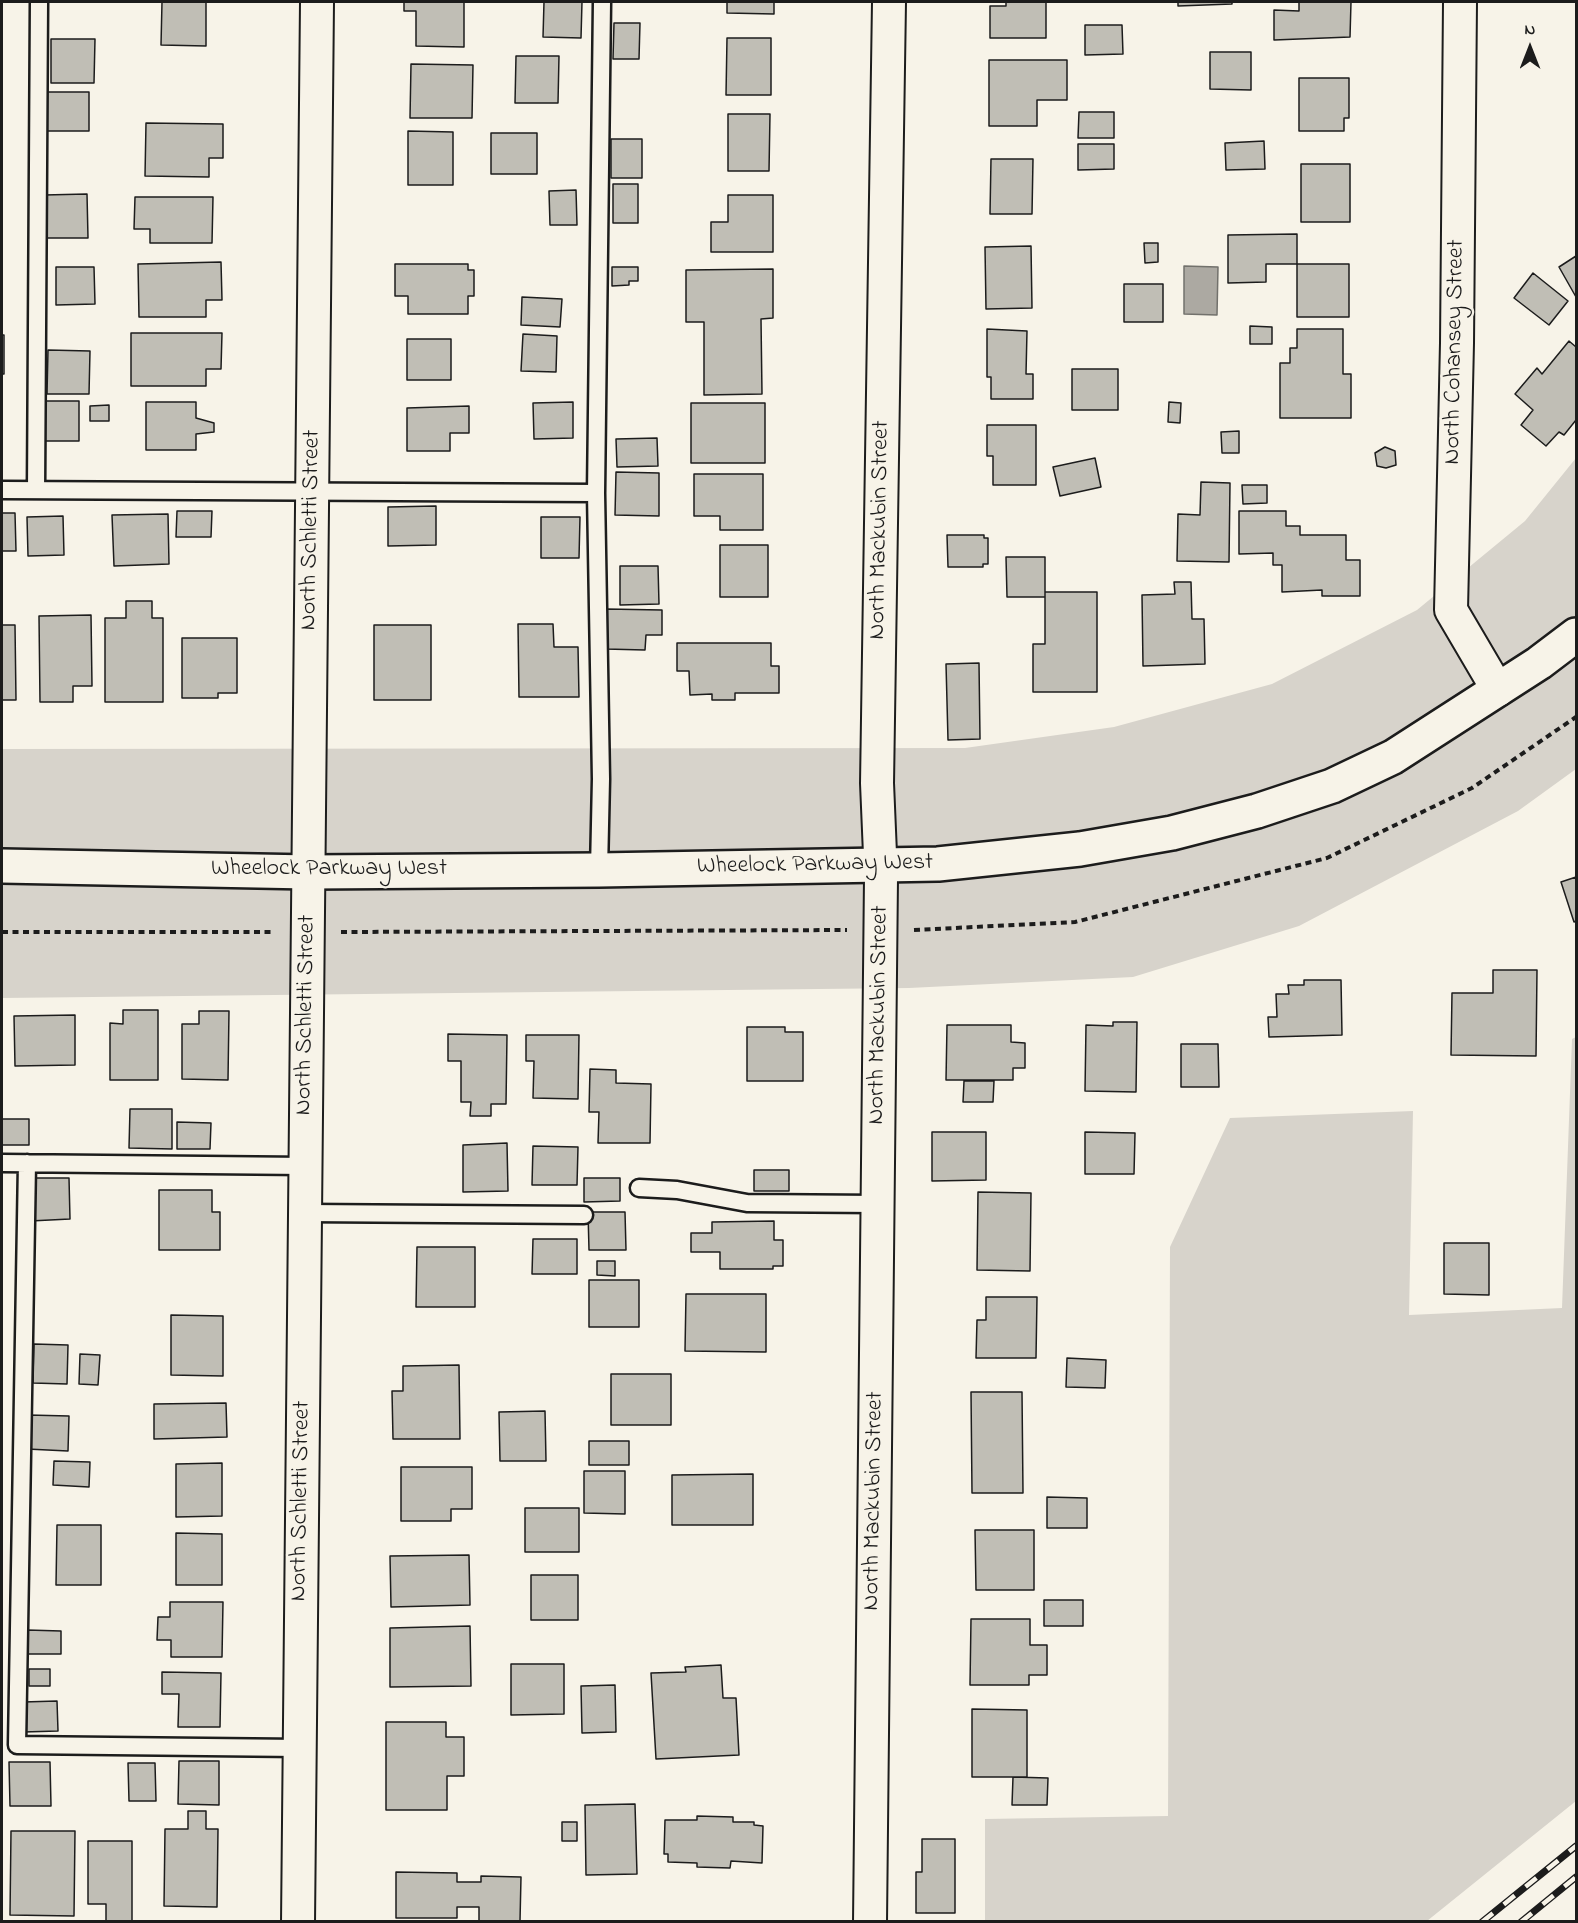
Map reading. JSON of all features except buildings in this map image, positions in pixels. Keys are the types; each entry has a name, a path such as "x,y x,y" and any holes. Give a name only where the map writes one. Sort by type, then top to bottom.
{"street":[{"name":"North Schletti Street","path":"298,1922 317,2"},
{"name":"North Mackubin Street","path":"870,1922 881,864 877,783 889,2"},
{"name":"North Cohansey Street","path":"1460,2 1457,343 1451,610 1498,690"},
{"name":"Wheelock Parkway West","path":"2,866 309,872 599,870 938,864 1080,849 1172,833 1257,811 1332,786 1393,757 1498,690 1576,635"}],"lane":[{"path":"36,490 39,2"},
{"path":"599,870 601,779 596,493 602,2"},
{"path":"2,490 596,493"},
{"path":"2,1163 306,1166"},
{"path":"27,1163 17,1745 300,1748"},
{"path":"639,1188 677,1190 747,1203 878,1204"},
{"path":"305,1213 584,1215"}],"shaded area":[{"path":"1184,266 1218,267 1217,315 1184,314"},
{"path":"1576,458 1576,769 1518,811 1299,926 1133,977 909,988 2,998 2,749 965,748 1114,727 1272,684 1417,610 1525,521"},
{"path":"1576,1037 1576,1801 1427,1921 985,1921 985,1819 1168,1816 1170,1247 1230,1118 1413,1111 1409,1315 1562,1308 1572,1039"}],"railway":[{"path":"1482,1922 1576,1846"},
{"path":"1521,1922 1576,1877"}]}
